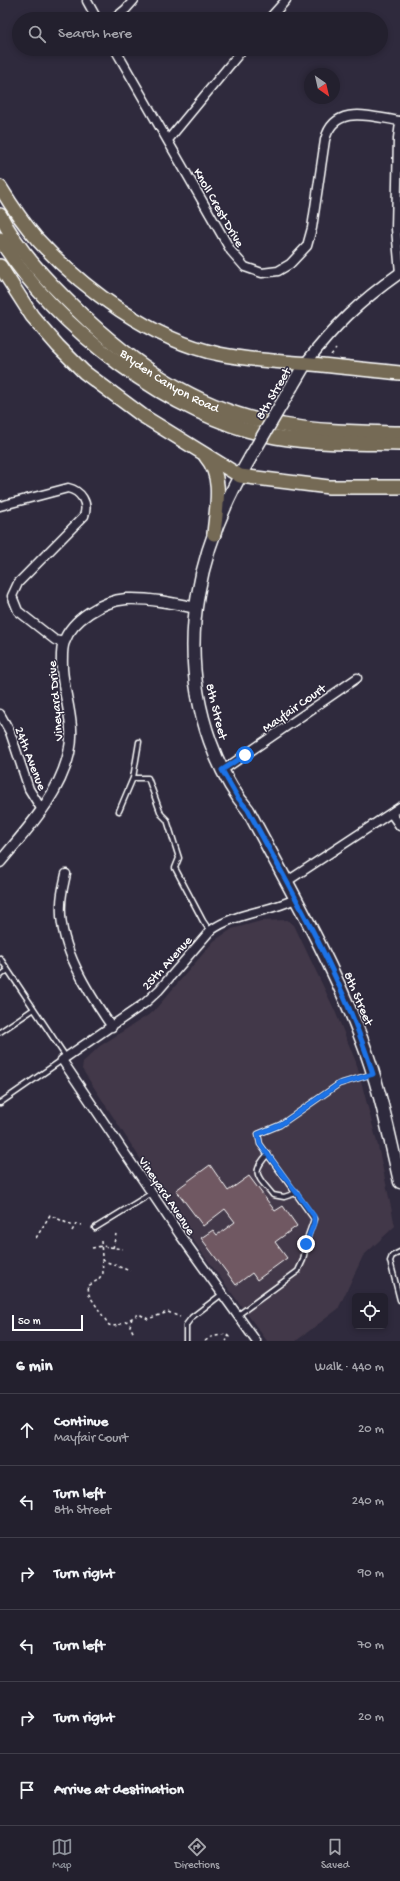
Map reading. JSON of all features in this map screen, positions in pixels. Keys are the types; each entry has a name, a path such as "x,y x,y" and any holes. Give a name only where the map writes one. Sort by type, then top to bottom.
{"main road":[{"path":"0,187 18,216 37,239 57,258 94,291 160,334 218,354 280,363 400,373"},
{"name":"Bryden Canyon Road","path":"0,215 20,248 39,272 102,335 157,376 186,392 214,405 247,417 281,425 344,432 400,433"},
{"name":"Bryden Canyon Road","path":"0,239 29,280 95,344 151,385 209,416 275,437 306,441 400,444"},
{"path":"0,266 32,316 58,346 84,372 143,416 240,476 329,487 400,487"},
{"name":"8th Street","path":"305,364 227,499 214,534 200,582 196,608 193,644 195,674 199,702 207,731 222,770 238,798 248,810 334,973 362,1039 373,1074 400,1182"},
{"path":"200,452 211,463 217,480 214,534"}],"street":[{"path":"122,12 134,0"},
{"path":"275,12 286,0"},
{"path":"86,1 93,12"},
{"name":"Knoll Crest Drive","path":"119,56 231,251 246,267 262,273 278,271 284,268 290,264 306,246 312,228 325,140 329,128 334,122 348,115 359,115 400,122"},
{"path":"168,140 237,56"},
{"path":"400,122 398,138 396,228 400,273"},
{"name":"8th Street","path":"305,364 331,332 356,306 400,273"},
{"path":"0,506 68,488 74,490 84,500 86,511 84,516 18,583 12,596 18,610 56,640 63,642"},
{"name":"Vineyard Drive","path":"0,862 42,810 62,775 70,752 72,737 70,712 63,675 63,642 77,623 93,611 114,601 140,600 196,608"},
{"name":"Mayfair Court","path":"222,770 357,678"},
{"name":"24th Avenue","path":"0,714 3,726 29,790 42,810"},
{"path":"286,882 400,807"},
{"path":"391,813 400,826"},
{"path":"66,874 60,904 62,926 67,944 76,967 112,1026"},
{"name":"25th Avenue","path":"64,1059 145,1003 159,990 210,931 232,918 282,906 295,899"},
{"name":"Vineyard Avenue","path":"64,1059 152,1193 256,1341"}],"lane":[{"path":"119,811 133,778 139,742"},
{"path":"133,778 148,778 161,814 167,820 179,858 175,868 202,921 210,931"},
{"path":"0,958 34,1009 64,1059 0,1103"},
{"path":"0,976 8,970"},
{"path":"0,1032 34,1009"},
{"path":"237,1316 293,1275 301,1266 308,1236 314,1219 260,1144 258,1134 280,1125 339,1084 373,1074"},
{"path":"268,1154 258,1164 257,1172 261,1179 273,1195 284,1197 296,1193"},
{"path":"96,1228 152,1193"},
{"path":"400,1252 392,1256 390,1261 400,1300"},
{"path":"186,1341 186,1325 192,1317 222,1294"}],"path":[{"path":"36,1238 50,1215 73,1226 76,1224 82,1225"},
{"path":"72,1231 73,1226"},
{"path":"113,1248 116,1234"},
{"path":"101,1241 101,1276 88,1286 89,1295 109,1325 119,1325 139,1314 148,1319 168,1312 180,1317"},
{"path":"92,1248 102,1246 123,1249"},
{"path":"102,1260 130,1271"},
{"path":"132,1318 130,1326 134,1334"},
{"path":"205,1341 211,1337 226,1334 229,1337 226,1341"}],"shaded area":[{"path":"287,920 294,925 335,1011 356,1062 378,1146 395,1226 363,1256 338,1309 296,1341 267,1341 197,1246 82,1069 83,1062 100,1046 153,1012 214,941 232,929 261,921"}],"building":[{"path":"210,1165 228,1191 249,1176 275,1211 283,1206 297,1226 275,1242 287,1258 257,1280 252,1273 236,1285 201,1238 213,1230 217,1235 235,1222 225,1209 203,1226 176,1190"}],"route":[{"path":"245,755 222,770 238,798 248,810 320,944 352,1014 373,1074 339,1084 280,1125 258,1134 260,1144 314,1216 314,1223 306,1244"}]}
